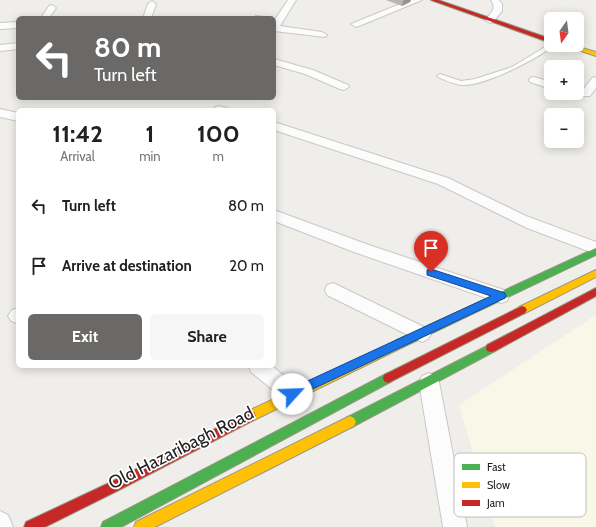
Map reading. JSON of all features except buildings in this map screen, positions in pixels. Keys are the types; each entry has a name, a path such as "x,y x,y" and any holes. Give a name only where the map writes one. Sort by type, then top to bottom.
{"street":[{"path":"276,25 292,0"},
{"path":"356,24 418,0"},
{"path":"433,0 544,38"},
{"path":"490,20 498,11 498,4 495,0"},
{"path":"148,16 152,4"},
{"path":"46,16 52,8"},
{"path":"0,26 16,25"},
{"path":"276,28 322,35"},
{"path":"0,48 16,46"},
{"path":"584,50 596,54"},
{"path":"276,63 309,72 344,87"},
{"path":"534,80 544,84"},
{"path":"584,94 586,94 596,80"},
{"path":"0,113 16,117"},
{"path":"276,127 443,181 461,188 510,214 596,250"},
{"path":"276,216 360,248 501,296"},
{"path":"423,338 501,296 596,250"},
{"path":"108,527 411,366 596,273"},
{"path":"31,527 114,487 292,394 568,275"},
{"path":"333,290 423,338"},
{"path":"141,527 429,382 596,292"},
{"path":"260,368 292,394"},
{"path":"429,382 455,527"},
{"path":"0,522 1,527"}],"lane":[{"path":"440,76 461,82 476,81 514,68 544,50"}],"shaded area":[{"path":"596,315 596,527 495,527 492,517 586,517 586,453 473,453 459,405"}],"traffic: fast":[{"path":"399,344 596,251"},
{"path":"350,422 491,348"},
{"path":"108,527 388,378"}],"traffic: slow":[{"path":"584,50 596,54"},
{"path":"522,310 596,273"},
{"path":"250,416 399,344"},
{"path":"141,527 350,422"}],"traffic: jam":[{"path":"433,0 544,39"},
{"path":"491,348 596,292"},
{"path":"388,378 522,310"},
{"path":"31,527 113,487 250,416"}],"route":[{"path":"292,394 501,296 431,272"}]}
